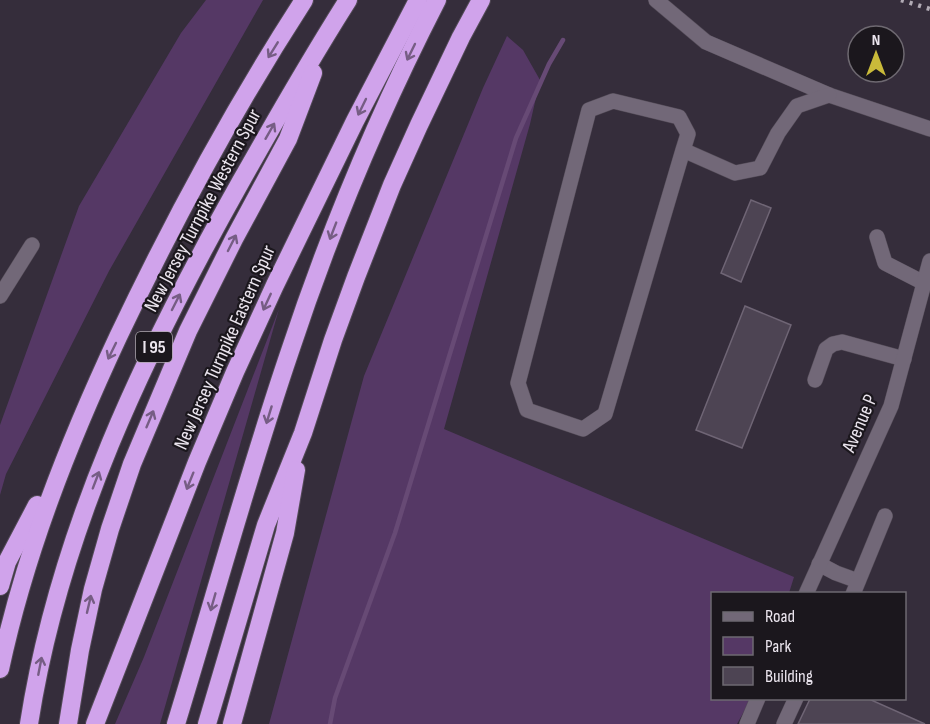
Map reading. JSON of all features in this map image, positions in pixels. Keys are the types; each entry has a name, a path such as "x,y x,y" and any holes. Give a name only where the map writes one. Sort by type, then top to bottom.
{"highway":[{"name":"New Jersey Turnpike Western Spur","path":"0,669 14,610 41,520 68,448 105,364 166,240 231,121 304,0"},
{"name":"New Jersey Turnpike Western Spur","path":"29,724 44,645 61,582 93,485 117,428 143,369 202,252 274,124 348,0"},
{"name":"New Jersey Turnpike Eastern Spur","path":"95,724 197,462 235,372 355,121 418,0"},
{"path":"176,724 265,426 301,319 360,164 437,0"},
{"path":"207,724 266,525 303,433 344,309 380,215 424,115 481,0"},
{"path":"68,724 93,589 107,538 132,464 188,331 243,221 288,139 329,31"},
{"path":"232,724 285,533 303,433"},
{"path":"0,586 7,562 68,448"}],"street":[{"path":"656,0 706,42 829,95 930,129"},
{"path":"682,150 735,173 760,168 778,133 797,106 829,95"},
{"path":"613,101 679,117 688,134 682,150 605,414 583,429 527,410 518,383 589,110 613,101"},
{"path":"877,237 885,263 924,283"},
{"path":"0,296 32,245"},
{"name":"Avenue P","path":"807,592 891,406 930,261"},
{"path":"815,380 826,349 833,344 842,342 903,359"},
{"path":"819,564 856,587 885,516"},
{"path":"747,724 758,700"},
{"path":"784,724 796,700"}],"green space":[{"path":"206,0 263,0 109,271 6,474 0,495 0,425 79,206 181,33"},
{"path":"507,36 523,50 540,80 530,124 444,429 794,577 789,592 711,592 711,700 750,700 737,724 269,724 364,376 483,88"},
{"path":"279,309 160,724 115,724 144,657"}],"building":[{"path":"751,200 771,208 741,282 721,273"},
{"path":"745,306 791,325 742,448 696,430"},
{"path":"810,700 871,700 925,724 798,724"}],"waterway":[{"path":"330,724 335,698 395,533 516,138 549,64 563,40"}],"railway":[{"path":"901,0 930,9"}]}
